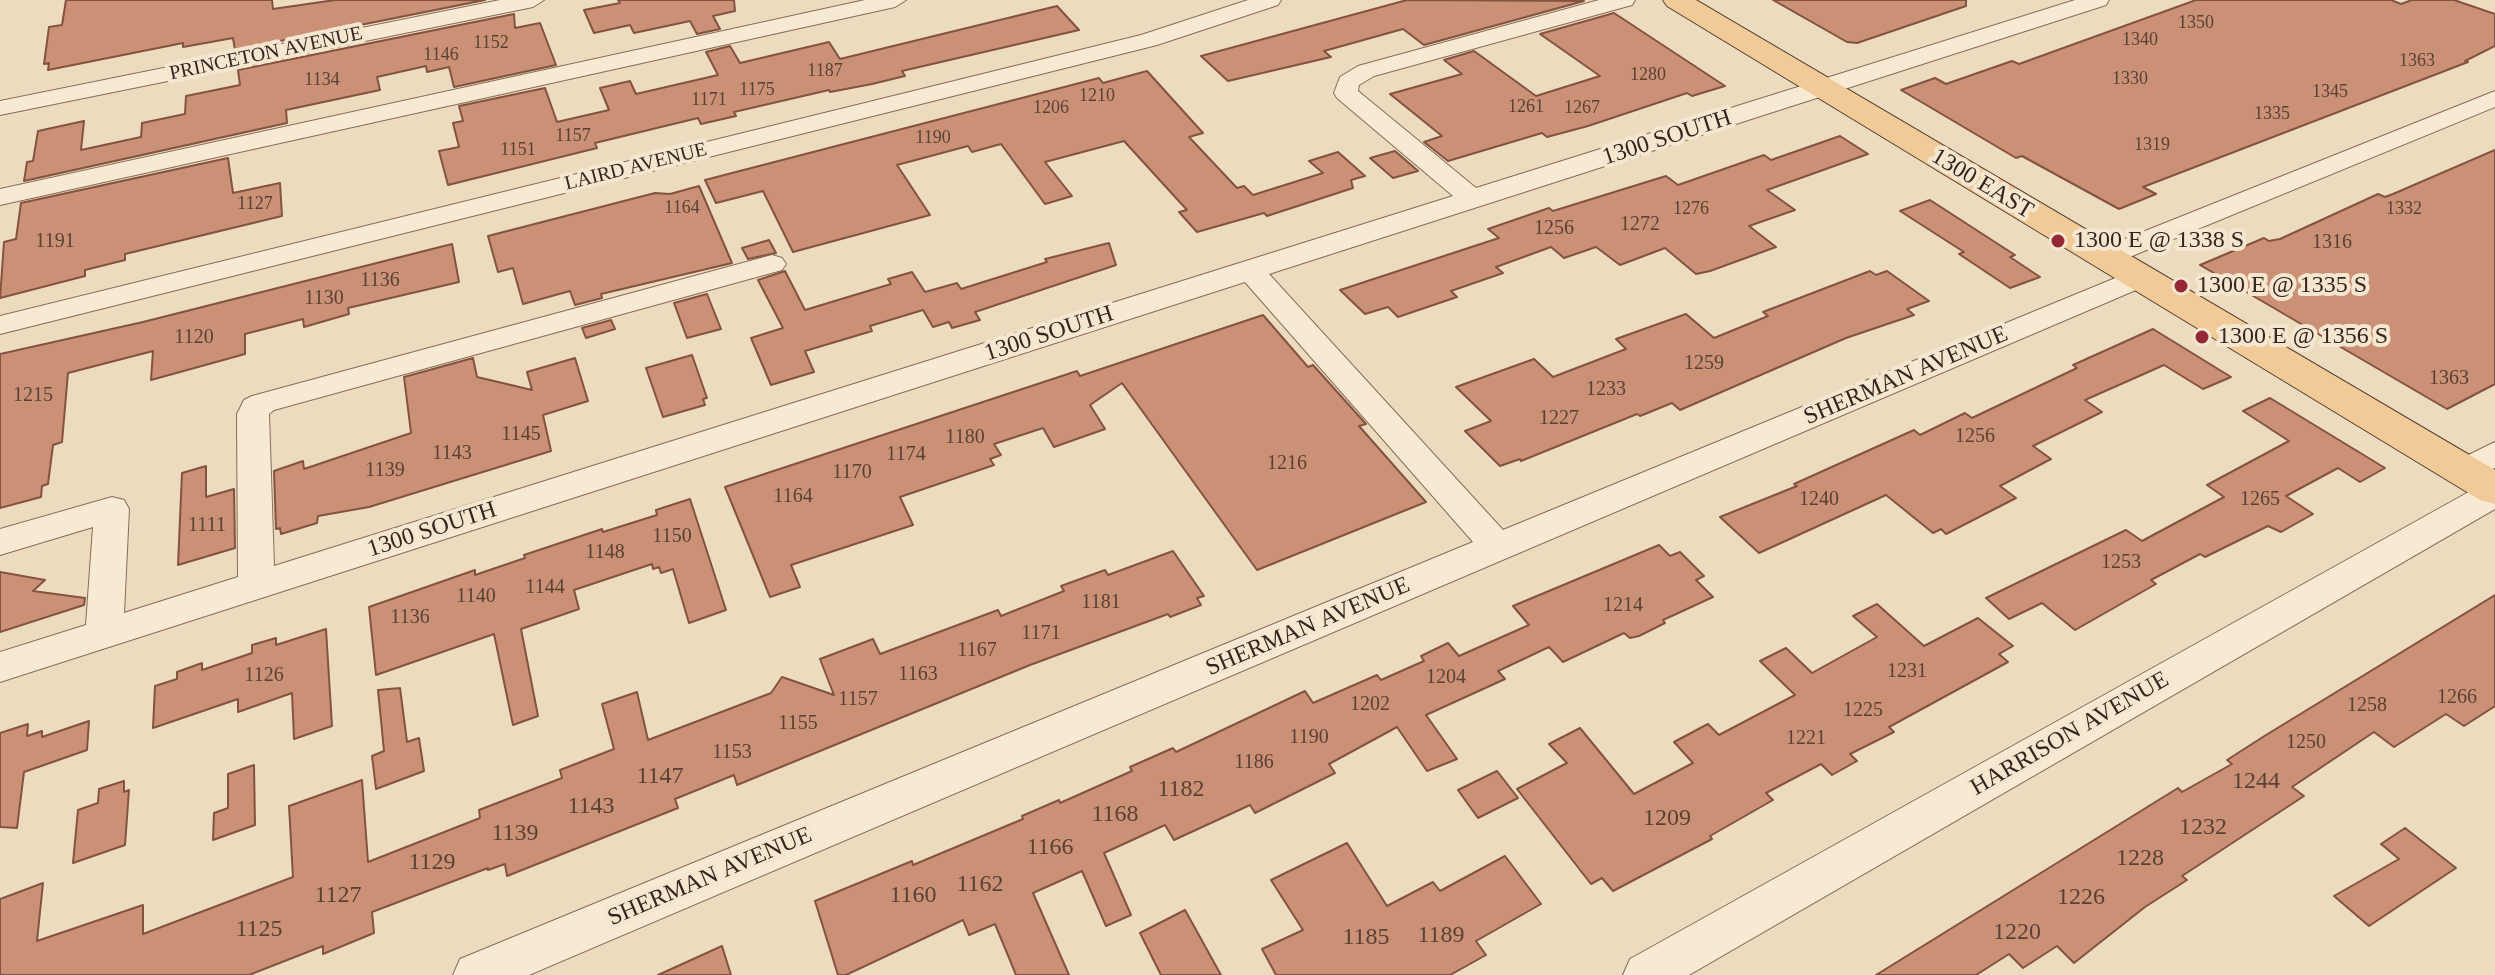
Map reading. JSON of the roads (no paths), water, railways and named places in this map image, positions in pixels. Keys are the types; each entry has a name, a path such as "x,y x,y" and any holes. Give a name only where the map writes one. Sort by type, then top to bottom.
{"main road":[{"name":"1300 EAST","path":"1677,0 2140,278 2487,476"}],"street":[{"name":"PRINCETON AVENUE","path":"0,108 533,0"},
{"path":"0,197 895,0"},
{"name":"LAIRD AVENUE","path":"0,325 1134,44 1270,0"},
{"path":"1473,199 1346,93 1348,82 1366,71 1624,0"},
{"name":"1300 SOUTH","path":"0,667 2098,0"},
{"path":"2105,257 2495,98"},
{"path":"256,586 253,414 255,408 263,403 772,264"},
{"path":"1250,270 1498,547"},
{"name":"SHERMAN AVENUE","path":"476,975 2140,278"},
{"name":"HARRISON AVENUE","path":"1646,975 2487,476"},
{"path":"0,542 112,509 104,634"}],"place":[{"name":"1300 E @ 1338 S","path":"2058,241"},
{"name":"1300 E @ 1335 S","path":"2181,286"},
{"name":"1300 E @ 1356 S","path":"2202,337"}]}
